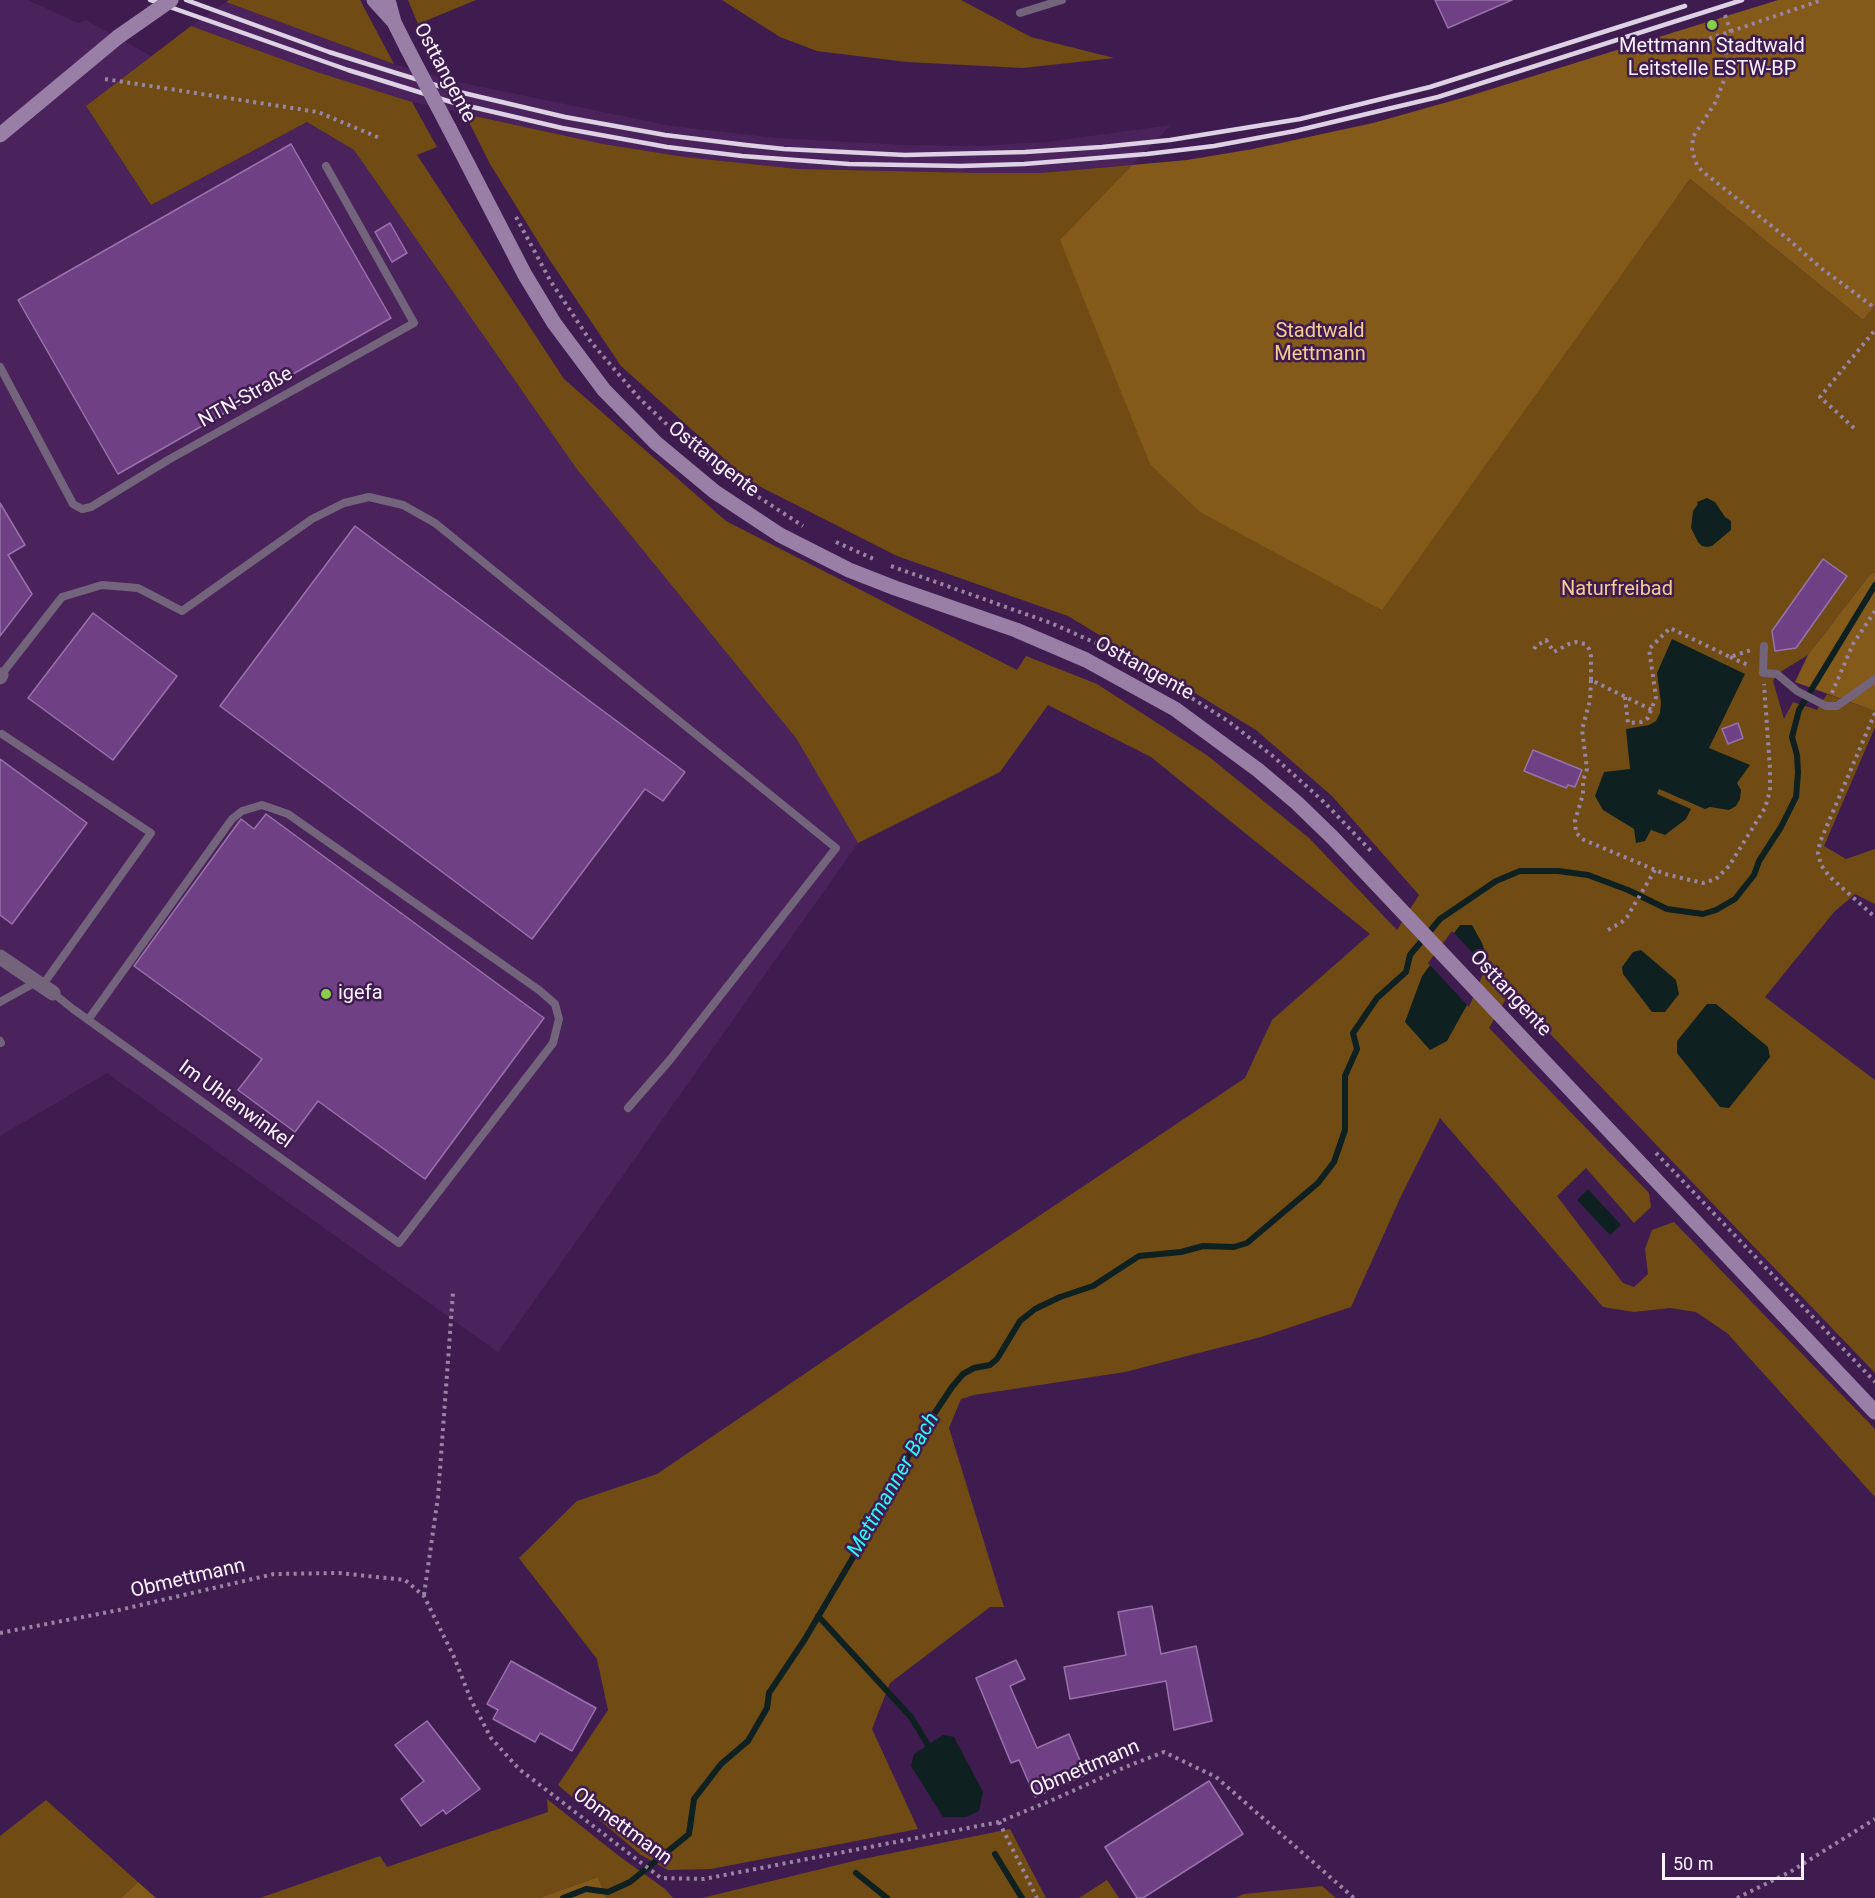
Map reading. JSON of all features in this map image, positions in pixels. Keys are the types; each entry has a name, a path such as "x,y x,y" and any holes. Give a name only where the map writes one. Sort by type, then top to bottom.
{"main road":[{"path":"0,135 118,37 171,0"},
{"name":"Osttangente","path":"374,0 393,22"},
{"name":"Osttangente","path":"388,0 393,22 525,275 573,351 604,390 638,426 696,477 757,521 824,559 895,588 1047,643 1109,672 1153,696 1218,739 1278,786 1368,875 1875,1412"}],"street":[{"path":"0,957 43,987"}],"lane":[{"path":"1020,13 1062,0"},
{"name":"NTN-Straße","path":"0,367 72,504 82,509 92,507 168,460 414,323 326,166"},
{"path":"0,676 62,597 102,585 138,588 182,611 312,519 344,503 369,497 403,504 435,523 836,848 669,1061 628,1108"},
{"path":"1764,646 1763,673 1777,674 1797,692 1826,706 1837,706 1875,679"},
{"path":"0,1002 43,987 151,833 2,734"},
{"name":"Im Uhlenwinkel","path":"43,987 88,1020 399,1243 553,1043 558,1019 555,1004 539,990 288,814 262,805 242,811 232,819 88,1020"}],"path":[{"path":"1688,46 1822,0"},
{"path":"1725,15 1731,32"},
{"path":"1725,44 1727,71 1723,83 1715,103 1693,137 1692,151 1697,165 1821,268 1875,308"},
{"path":"105,79 318,112 382,139"},
{"path":"514,213 551,282 591,342 639,398 717,470 809,530"},
{"path":"1854,429 1820,397 1875,330"},
{"path":"828,538 882,563 1051,623 1107,648 1149,671 1228,721 1274,757 1325,803 1376,856"},
{"path":"1826,706 1853,644 1875,611"},
{"path":"1534,649 1546,640 1554,652 1576,642 1585,645 1591,656 1590,700 1582,730 1587,769 1575,821 1576,833 1584,840 1655,870 1694,882 1703,883 1716,879 1729,866 1765,808 1770,791 1763,673 1670,628 1649,648 1656,698 1648,718 1641,722 1628,723 1625,697"},
{"path":"1730,657 1764,646"},
{"path":"1591,680 1652,710"},
{"path":"1875,713 1820,842 1818,853 1821,865 1829,876 1875,917"},
{"path":"1608,930 1622,922 1631,911 1655,870"},
{"path":"1648,1144 1875,1382"},
{"path":"424,1596 438,1497 453,1292"},
{"name":"Obmettmann","path":"0,1632 119,1610 274,1574 339,1573 405,1580 424,1596 454,1657 471,1700 491,1738 519,1769 661,1878 704,1879 999,1822 1164,1752 1216,1776 1354,1898"},
{"path":"1737,1898 1790,1872 1875,1819"},
{"path":"999,1822 1037,1898"}],"shaded area":[{"path":"0,0 28,0 78,23 86,20 151,56 86,106 151,205 307,122 354,150 576,468 796,738 858,843 498,1352 107,1073 0,1136"},
{"path":"226,2 394,64 448,80 671,126 776,138 904,145 978,146 1047,142 1171,125 1132,165 1041,173 798,169 685,157 603,144 412,102 317,72 191,26"},
{"path":"1707,498 1715,502 1725,517 1731,521 1731,530 1712,546 1707,547 1698,542 1691,528 1693,511 1697,502"},
{"path":"1672,639 1745,674 1709,748 1750,765 1737,783 1741,790 1740,799 1736,806 1729,810 1710,807 1705,809 1659,789 1657,794 1691,809 1686,819 1665,835 1651,830 1645,841 1636,843 1634,829 1603,810 1595,796 1604,772 1630,769 1626,729 1649,725 1656,721 1660,713 1657,673"},
{"path":"1460,925 1472,925 1487,958 1467,1005 1447,1041 1430,1050 1405,1022 1422,976"},
{"path":"1641,950 1676,980 1679,994 1665,1012 1652,1012 1623,974 1622,967 1633,952"},
{"path":"1707,1004 1716,1004 1768,1047 1770,1057 1729,1108 1720,1107 1677,1053 1677,1041"},
{"path":"1588,1189 1621,1225 1610,1235 1577,1200"},
{"path":"943,1735 954,1737 983,1792 979,1811 966,1817 943,1817 911,1766 914,1754"}],"green space":[{"path":"229,0 360,0 394,64 226,2"},
{"path":"408,0 476,0 418,24"},
{"path":"722,0 961,0 1031,37 1114,58 1023,68 907,62 817,51 780,37"},
{"name":"Stadtwald Mettmann","path":"1778,0 1875,0 1875,306 1863,320 1690,179 1382,610 1200,512 1150,464 1060,240 1132,165 1187,160 1253,149 1373,123 1469,96"},
{"name":"Naturfreibad","path":"191,26 317,72 412,102 437,147 417,155 564,379 726,521 1017,670 1026,656 1097,684 1208,756 1309,838 1397,930 1419,895 1332,796 1256,730 1068,616 897,556 749,481 621,366 549,259 490,164 465,114 603,144 685,157 798,169 1041,173 1132,165 1060,241 1381,610 1690,179 1863,320 1875,306 1875,572 1868,577 1808,655 1777,674 1773,681 1784,719 1793,702 1817,710 1827,694 1875,711 1875,727 1824,846 1846,859 1875,849 1875,904 1855,894 1834,912 1765,997 1875,1080 1875,1373 1510,992 1489,1028 1649,1193 1651,1207 1634,1223 1586,1168 1557,1196 1623,1283 1634,1287 1648,1274 1645,1249 1652,1230 1674,1222 1875,1429 1875,1497 1727,1333 1696,1312 1670,1308 1634,1312 1603,1307 1440,1118 1402,1194 1351,1307 1261,1337 1125,1372 974,1395 961,1399 949,1428 1004,1607 990,1607 890,1683 872,1729 918,1829 711,1869 668,1870 641,1855 558,1785 608,1710 597,1659 519,1558 577,1501 657,1474 1245,1078 1272,1020 1370,934 1151,757 1048,705 1000,772 858,843 796,738 576,468 354,150 307,122 151,205 86,106"},
{"path":"1875,572 1875,711 1795,682 1808,655 1868,577"},
{"path":"547,1799 665,1889 673,1898 606,1898 598,1877 539,1898 260,1898 380,1856 387,1867 548,1812"},
{"path":"46,1800 138,1882 121,1898 0,1898 0,1836"},
{"path":"1010,1829 1046,1898 702,1898 858,1860"},
{"path":"598,1877 606,1898 539,1898"},
{"path":"1107,1880 1119,1898 1079,1898"},
{"path":"138,1882 156,1898 121,1898"},
{"path":"1322,1886 1336,1898 1235,1898 1244,1894"}],"pier":[{"path":"1452,931 1486,967 1469,1007 1428,963"}],"building":[{"path":"1435,0 1512,0 1448,28"},
{"path":"291,144 391,318 118,474 18,300"},
{"path":"390,223 407,253 392,262 375,232"},
{"path":"0,503 25,545 8,555 32,594 0,636"},
{"path":"355,526 685,772 663,801 645,789 532,939 220,706"},
{"path":"1823,559 1847,576 1796,648 1775,651 1772,631"},
{"path":"93,613 177,676 113,760 28,698"},
{"path":"1738,723 1743,738 1728,744 1722,729"},
{"path":"1533,750 1582,770 1575,787 1568,785 1566,788 1524,771"},
{"path":"0,759 87,823 12,924 0,915"},
{"path":"266,814 544,1018 425,1179 318,1101 295,1132 238,1090 262,1059 134,966 241,819 254,829"},
{"path":"1152,1606 1161,1654 1196,1646 1212,1721 1174,1730 1166,1681 1070,1699 1064,1667 1126,1655 1118,1612"},
{"path":"1016,1660 1025,1679 1010,1686 1037,1748 1069,1734 1086,1775 1035,1797 1019,1760 1011,1763 976,1678"},
{"path":"511,1661 596,1708 572,1751 540,1733 535,1742 493,1719 498,1710 487,1704"},
{"path":"427,1721 480,1789 446,1814 443,1810 421,1826 401,1799 424,1781 395,1745"},
{"path":"1209,1781 1243,1834 1143,1898 1137,1898 1105,1847"}],"waterway":[{"name":"Mettmanner Bach","path":"563,1898 586,1889 608,1892 630,1882 689,1834 694,1799 721,1764 748,1741 767,1708 769,1693 805,1639 865,1537 918,1438 963,1374 974,1368 990,1365 997,1359 1020,1321 1035,1309 1060,1297 1093,1286 1139,1256 1181,1252 1203,1246 1234,1247 1247,1243 1318,1183 1334,1162 1345,1130 1345,1076 1357,1049 1353,1033 1377,998 1406,972 1410,955 1440,919 1496,881 1520,871 1558,871 1588,875 1628,890 1667,909 1703,914 1716,910 1735,899 1754,875 1759,861 1781,827 1796,797 1797,755 1792,737 1799,710 1875,585"},
{"path":"818,1616 911,1717 931,1750"},
{"path":"995,1854 1022,1898"},
{"path":"856,1873 887,1898"}],"railway":[{"path":"150,0 348,70 451,102 562,128 667,147 742,156 849,164 961,166 1024,164 1147,154 1214,146 1295,131 1438,97 1742,0"},
{"path":"186,0 329,52 396,73 455,91 565,117 665,135 746,145 905,155 1025,152 1102,147 1170,140 1300,119 1430,87 1685,6"}],"place":[{"name":"Mettmann Stadtwald Leitstelle ESTW-BP","path":"1712,25"},
{"name":"igefa","path":"326,994"}]}
